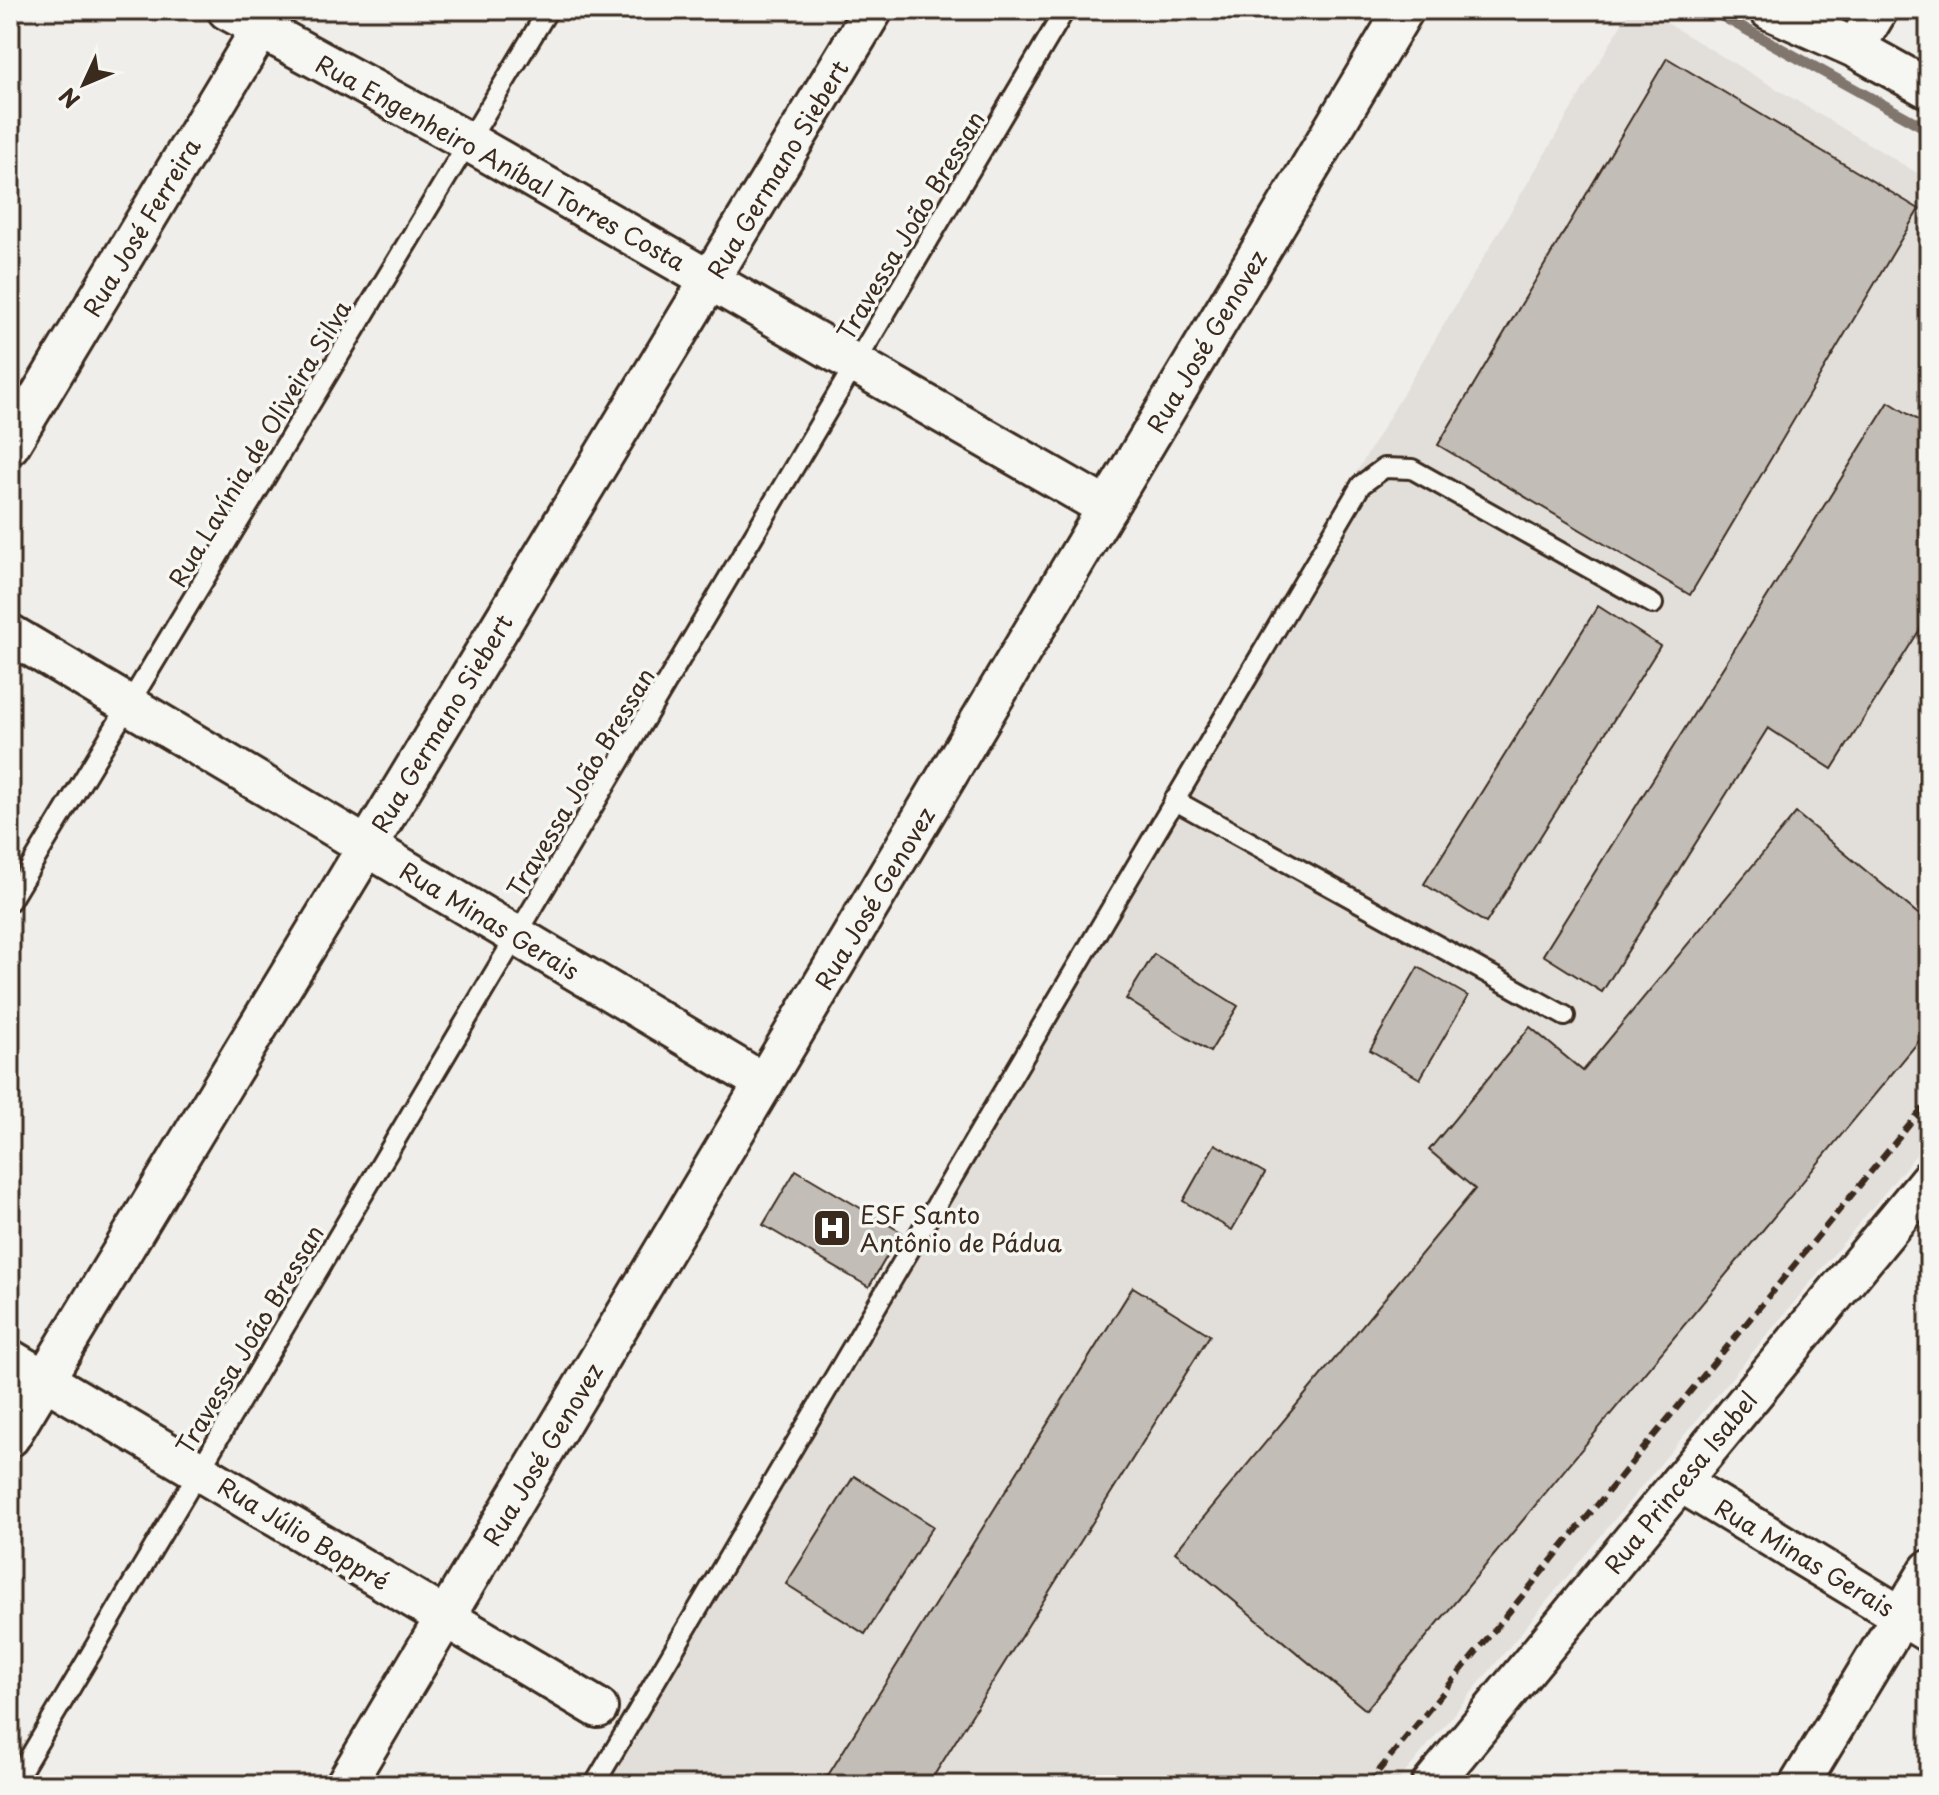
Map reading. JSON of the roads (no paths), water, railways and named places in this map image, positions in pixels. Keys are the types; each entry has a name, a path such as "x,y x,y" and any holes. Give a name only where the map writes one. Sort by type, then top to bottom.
{"street":[{"name":"Rua Engenheiro Aníbal Torres Costa","path":"227,10 266,20 854,366 1107,508"},
{"name":"Rua Germano Siebert","path":"10,1437 873,10"},
{"name":"Rua José Genovez","path":"345,1785 1404,10"},
{"path":"1769,10 1855,48 1929,89"},
{"path":"1855,48 1878,10"},
{"name":"Rua José Ferreira","path":"10,445 266,20"},
{"name":"Rua Minas Gerais","path":"10,634 764,1083"},
{"name":"Rua Princesa Isabel","path":"1431,1785 1929,1180"},
{"name":"Rua Júlio Boppré","path":"10,1359 598,1708"},
{"name":"Rua Minas Gerais","path":"1680,1482 1915,1624"},
{"path":"1799,1785 1915,1624 1929,1570"}],"lane":[{"name":"Rua Lavínia de Oliveira Silva","path":"10,901 548,10"},
{"name":"Travessa João Bressan","path":"13,1785 1065,10"},
{"path":"594,1785 1361,485 1384,468 1412,469 1653,604"},
{"path":"1174,800 1565,1016"}],"waterway":[{"path":"1711,10 1929,130"}],"railway":[{"path":"1367,1785 1929,1101"}],"place":[{"name":"ESF Santo Antônio de Pádua","path":"832,1228"}]}
